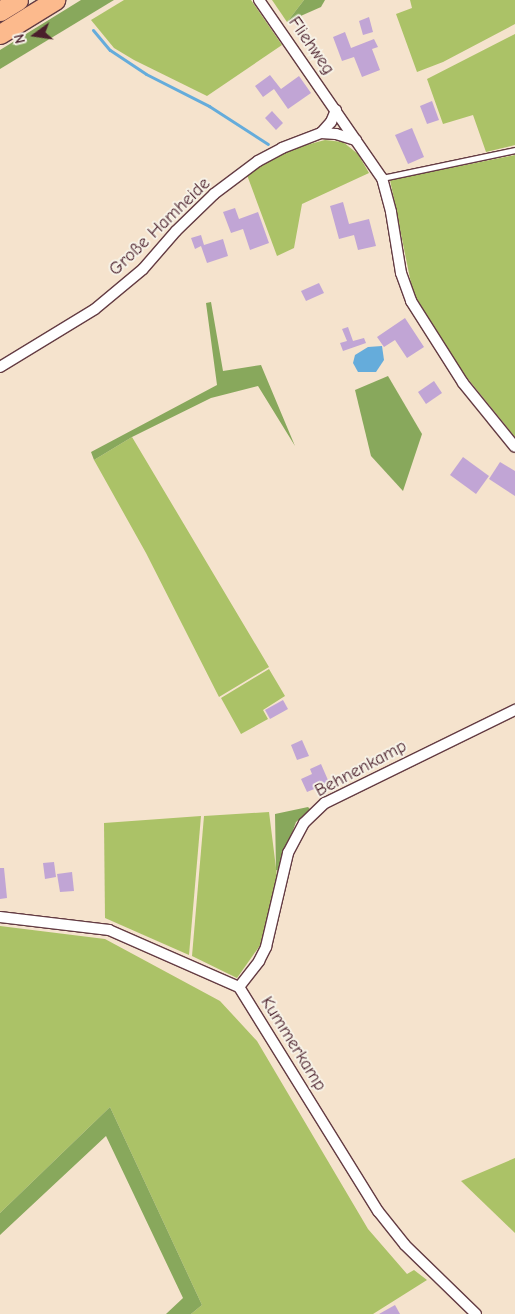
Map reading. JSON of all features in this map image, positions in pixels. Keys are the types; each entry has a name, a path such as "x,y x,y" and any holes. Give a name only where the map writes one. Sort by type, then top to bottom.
{"highway":[{"path":"0,11 18,0"},
{"path":"0,34 55,0"}],"street":[{"name":"Fliehweg","path":"259,0 382,178 391,212 401,273 411,301 463,383 515,447"},
{"path":"321,133 331,122 336,110"},
{"name":"Große Hamheide","path":"0,367 95,309 143,269 185,222 214,194 245,170 282,148 321,133 336,134 357,140"},
{"name":"Behnenkamp","path":"239,986 266,947 288,853 304,823 325,803 515,710"},
{"name":"Kummerkamp","path":"0,917 37,923 109,930 239,986 378,1212 404,1246 476,1314"}],"lane":[{"path":"382,178 515,150"}],"green space":[{"path":"81,0 114,0 0,69 0,50"},
{"path":"124,0 251,0 282,45 207,96 114,48 91,20"},
{"path":"272,0 304,0 287,22"},
{"path":"304,0 325,0 321,7 287,22"},
{"path":"410,0 515,0 515,24 443,62 417,72 396,14 412,8"},
{"path":"515,34 515,145 486,152 473,115 443,124 427,79"},
{"path":"325,140 343,142 358,154 369,173 302,204 294,248 277,256 247,175 280,152"},
{"path":"515,155 515,437 464,374 413,293 390,180"},
{"path":"211,302 223,371 261,365 295,446 258,386 211,398 132,437 94,460 91,452 217,385 206,303"},
{"path":"388,376 422,434 403,491 371,456 355,390"},
{"path":"132,437 269,667 219,697 146,553 94,460"},
{"path":"269,669 285,696 263,710 268,719 241,734 221,698"},
{"path":"308,807 311,810 296,822 286,850 281,872 276,870 275,814"},
{"path":"269,812 277,876 261,944 237,978 192,956 204,816"},
{"path":"201,816 189,955 105,918 104,823"},
{"path":"0,926 105,939 220,1001 257,1041 368,1229 407,1274 414,1270 427,1280 373,1314 191,1314 202,1305 110,1107 0,1213"},
{"path":"110,1107 202,1305 191,1314 166,1314 183,1298 106,1136 0,1235 0,1213"},
{"path":"515,1158 515,1233 461,1181"}],"water":[{"path":"382,346 384,360 376,372 358,372 353,363 355,355 368,347"}],"building":[{"path":"369,17 373,32 363,35 359,21"},
{"path":"345,32 351,48 374,39 378,47 372,49 380,70 362,77 354,57 342,61 333,37"},
{"path":"270,75 281,89 299,76 311,93 288,109 274,89 263,97 255,86"},
{"path":"432,101 439,120 427,124 420,106"},
{"path":"272,111 283,123 276,130 265,118"},
{"path":"412,128 424,157 408,164 395,135"},
{"path":"343,202 349,224 369,219 376,246 358,250 354,235 339,239 330,206"},
{"path":"235,208 239,219 258,212 269,243 250,250 243,229 231,233 223,212"},
{"path":"201,235 204,245 223,239 228,256 207,263 201,246 195,249 191,238"},
{"path":"319,283 324,293 306,301 301,291"},
{"path":"405,318 424,347 407,358 395,340 384,347 377,337"},
{"path":"348,327 353,341 364,338 366,343 343,351 340,343 347,341 342,329"},
{"path":"434,381 442,393 426,404 418,392"},
{"path":"463,457 489,476 476,494 450,475"},
{"path":"500,462 515,471 515,496 489,479"},
{"path":"283,700 288,709 270,719 265,710"},
{"path":"302,740 309,756 297,760 291,745"},
{"path":"321,764 331,787 321,792 319,787 307,792 301,779 312,774 310,769"},
{"path":"54,862 56,877 45,879 43,863"},
{"path":"0,868 4,868 7,898 0,899"},
{"path":"72,872 74,891 60,892 57,874"},
{"path":"395,1305 400,1314 379,1314"}],"waterway":[{"path":"93,30 110,50 146,74 209,106 268,144"}]}
